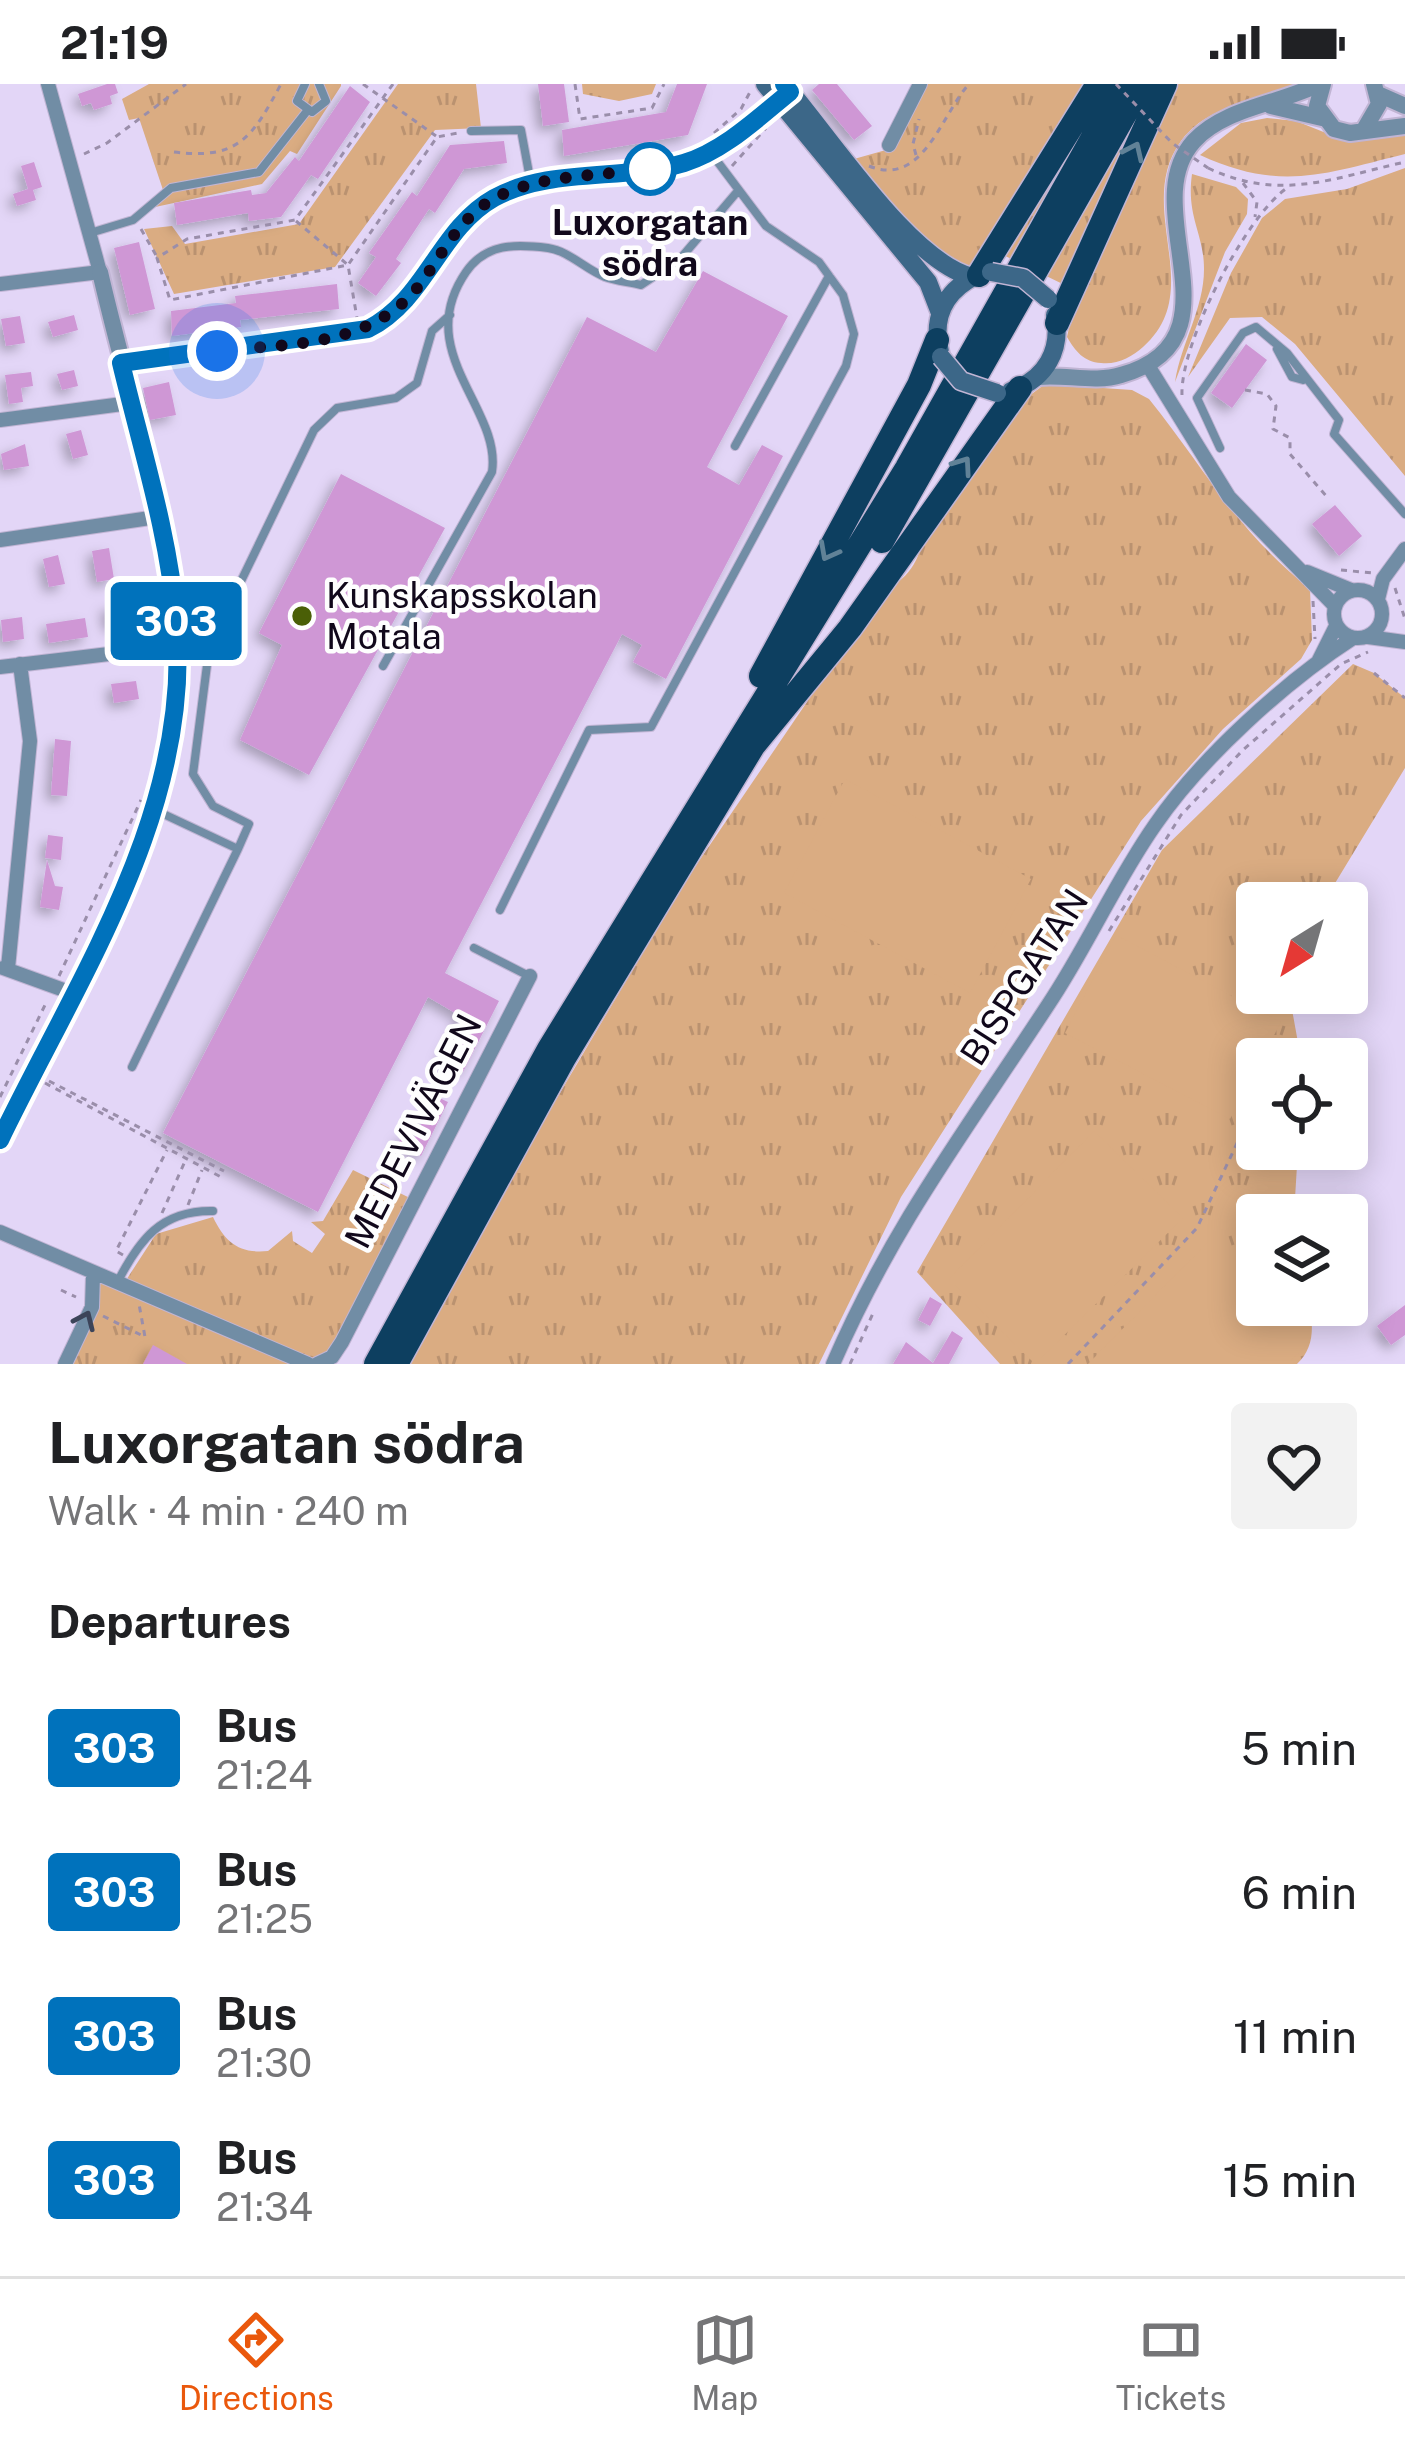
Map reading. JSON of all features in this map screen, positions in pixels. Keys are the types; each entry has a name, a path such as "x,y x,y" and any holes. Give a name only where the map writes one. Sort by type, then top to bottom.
{"highway":[{"path":"980,275 1098,84"},
{"path":"376,1364 479,1170 669,847 907,468 1119,84"},
{"path":"396,1364 564,1058 921,478 1142,84"},
{"path":"1054,322 1165,84"},
{"path":"669,847 939,348"},
{"path":"754,745 850,628 1018,386"}],"main road":[{"path":"765,84 784,92 922,248 954,272 1023,278 1054,322 1018,386 961,381 939,348 940,313 928,281 784,92"},
{"path":"940,313 952,292 980,275"}],"street":[{"path":"0,1140 63,989 155,810 174,720 177,645 157,517 100,272 49,84"},
{"path":"889,145 920,84"},
{"path":"1018,386 1087,376 1113,378 1147,364 1174,334 1186,297 1173,212 1182,161 1196,138 1217,124 1321,84"},
{"path":"1321,84 1317,106 1322,118"},
{"path":"1365,128 1377,113 1376,89"},
{"path":"1376,89 1405,106"},
{"path":"121,363 360,332 400,308 483,205 532,185 674,166 710,152 784,92"},
{"path":"1270,106 1322,118 1342,132 1405,126"},
{"path":"0,284 100,272"},
{"path":"1054,322 1087,376"},
{"path":"1147,364 1228,497 1297,567 1322,584 1365,593 1382,620 1405,639"},
{"path":"0,419 130,403"},
{"path":"0,540 157,517"},
{"path":"1335,606 1383,579 1405,549"},
{"path":"1322,584 1335,606 1333,655"},
{"name":"BISPGATAN","path":"833,1364 910,1209 1064,982 1158,820 1206,764 1318,662 1382,620"},
{"path":"1336,626 1360,638 1405,639"},
{"path":"0,667 134,651"},
{"path":"20,664 30,741 4,968 63,989"},
{"name":"MEDEVIVÄGEN","path":"0,1232 312,1364 332,1357 530,976"},
{"path":"64,1364 96,1311 93,1274"}],"lane":[{"path":"304,84 297,101 307,111"},
{"path":"90,233 134,220 171,188 259,172 307,111 321,109 326,101 319,84"},
{"path":"471,131 521,130 532,185"},
{"path":"500,910 589,730 651,727 846,366 854,334 843,295 819,262 766,226 710,152"},
{"path":"382,666 492,472 495,453 449,343 460,280 479,254 512,245 555,249 606,278 641,285 680,259 737,192"},
{"path":"735,446 829,276"},
{"path":"132,1066 249,824 213,806 193,774 210,642 314,430 337,408 396,398 417,383 432,331 452,314"},
{"path":"1220,448 1196,406 1199,392 1250,326 1300,368 1305,381 1339,420 1334,434 1405,514"},
{"path":"177,645 210,642"},
{"path":"155,810 238,849"},
{"name":"MEDEVIVÄGEN","path":"474,949 530,976"},
{"path":"117,1284 130,1258 163,1221 213,1210"}],"path":[{"path":"68,158 106,143 186,84"},
{"path":"174,152 212,157 242,140 261,120 281,84"},
{"path":"363,84 437,136 471,131"},
{"path":"158,258 187,239 295,220 393,84"},
{"path":"574,84 580,119 652,108 664,84"},
{"path":"1119,84 1172,143 1208,168 1242,182 1288,188 1405,162"},
{"path":"919,158 913,143 922,107"},
{"path":"134,220 158,258 170,300 348,265 437,136"},
{"path":"1242,182 1257,202 1255,217"},
{"path":"1184,402 1186,359 1234,248 1255,217 1288,188"},
{"path":"295,220 348,265 360,332"},
{"path":"1245,390 1267,394 1276,406 1273,429 1287,434 1290,454 1327,497"},
{"path":"1333,655 1313,634 1312,602 1329,568 1374,573 1395,587 1405,620"},
{"path":"1103,942 1181,815 1333,655 1376,652"},
{"path":"1374,673 1405,698"},
{"path":"0,1097 63,989 146,786"},
{"path":"44,1081 223,1174 167,1150 44,1081"},
{"path":"1068,1364 1197,1228 1236,1145"},
{"path":"130,1258 116,1251 167,1150"},
{"path":"163,1221 160,1207 186,1159"},
{"path":"188,1213 188,1198 203,1168"},
{"path":"96,1311 117,1284"},
{"path":"61,1289 145,1336 148,1330 134,1292"},
{"path":"850,1364 876,1307"}],"green space":[{"path":"149,84 341,86 297,154 290,151 262,184 146,209 164,193 139,118 129,120 122,99"},
{"path":"398,84 476,84 481,128 435,130 335,267 174,294 144,229 172,226 185,244 299,224"},
{"path":"582,84 656,84 652,94 619,101 583,94"},
{"path":"919,84 1304,84 1221,110 1181,141 1168,166 1164,193 1170,300 1161,324 1143,347 1124,360 1107,363 1085,358 1067,337 1077,291 991,249 972,266 938,253 906,224 854,159 893,148"},
{"path":"1267,118 1296,121 1341,139 1405,133 1405,154 1302,176 1254,173 1200,155 1241,123"},
{"path":"1405,168 1405,476 1295,344 1262,317 1230,318 1188,377 1231,273 1262,218 1285,199 1347,189"},
{"path":"1192,174 1236,187 1248,199 1247,214 1225,252 1175,382 1203,284 1203,256 1191,202"},
{"path":"1045,384 1132,390 1149,399 1241,521 1310,589 1312,640 1301,659 1223,729 1141,821 901,1197 819,1364 408,1364 492,1208 682,886 883,590 911,568 922,535 1009,411"},
{"path":"1353,664 1374,673 1405,698 1405,768 1336,882 1236,882 1236,1014 1293,1014 1297,1038 1236,1038 1236,1170 1297,1170 1295,1194 1236,1194 1236,1326 1312,1326 1310,1344 1297,1364 1000,1364 917,1272 1162,850"},
{"path":"845,779 1031,879 970,993 784,893"},
{"path":"1116,935 1236,998 1236,1014 1266,1014 1281,1022 1273,1038 1236,1038 1236,1108 1230,1119 1065,1033"},
{"path":"1094,1131 1183,1218 1035,1364 949,1279"},
{"path":"353,1170 416,1201 333,1364 65,1364 95,1277 121,1288 156,1234 213,1217 228,1240 241,1248 268,1251 292,1231 293,1241 312,1253 325,1234 311,1222 323,1221"},
{"path":"1208,1242 1236,1270 1236,1326 1293,1326 1309,1342 1288,1364 1088,1364"}],"building":[{"path":"115,84 118,93 110,96 112,104 94,110 91,103 82,106 78,94"},
{"path":"538,84 564,84 569,122 543,126"},
{"path":"677,84 707,84 688,135 564,156 562,130 666,112"},
{"path":"819,84 837,84 872,126 854,140 812,90"},
{"path":"350,86 370,102 318,179 311,175 281,217 249,221 248,213 177,225 174,203 251,190 252,195 266,193 295,157 299,161"},
{"path":"504,141 507,163 464,169 435,213 429,209 396,259 401,263 376,296 358,283 376,257 369,253 412,192 417,196 450,145"},
{"path":"34,162 42,187 33,190 36,200 17,206 13,194 28,189 21,166"},
{"path":"139,242 155,309 130,315 114,248"},
{"path":"703,271 788,316 707,467 739,485 762,445 783,456 666,679 633,662 642,645 622,634 445,973 499,1001 463,1072 441,1060 462,1017 428,997 318,1212 163,1133 587,317 656,352"},
{"path":"337,284 339,309 240,320 241,327 172,336 171,311 236,303 235,296"},
{"path":"74,315 78,330 53,337 48,322"},
{"path":"20,316 25,343 6,346 1,319"},
{"path":"1246,344 1267,360 1232,408 1211,393"},
{"path":"74,370 78,386 62,390 57,374"},
{"path":"31,372 33,386 21,388 23,402 9,404 5,375"},
{"path":"169,382 176,415 150,420 143,388"},
{"path":"81,430 88,455 73,459 66,434"},
{"path":"25,444 29,466 4,470 1,454"},
{"path":"341,474 445,528 309,775 240,740 282,645 259,633"},
{"path":"1335,505 1362,536 1339,556 1312,524"},
{"path":"109,548 114,579 97,582 92,551"},
{"path":"58,555 65,584 49,587 43,559"},
{"path":"125,603 129,623 109,627 105,607"},
{"path":"22,617 24,639 3,642 1,620"},
{"path":"85,618 88,637 49,643 46,624"},
{"path":"136,681 139,699 114,703 111,684"},
{"path":"55,739 71,741 67,796 51,795"},
{"path":"48,835 63,837 61,860 45,858"},
{"path":"47,860 55,886 63,887 59,910 40,907"},
{"path":"435,1096 448,1102 421,1156 398,1144 403,1133 414,1139"},
{"path":"930,1297 942,1304 930,1326 918,1320"},
{"path":"1405,1305 1405,1335 1391,1345 1377,1326"},
{"path":"952,1331 963,1338 949,1364 893,1364 906,1342 933,1363"},
{"path":"153,1345 187,1364 143,1364"}],"bus line":[{"name":"303","path":"0,1140 134,866 155,810 171,743 177,689 176,621 121,363 336,338 368,329 400,308 470,216 498,196 532,185 674,166 700,157 790,92 784,84"}],"place":[{"name":"Luxorgatan södra","path":"650,169"},
{"name":"Kunskapsskolan Motala","path":"302,616"}],"route":[{"path":"217,351 336,338 368,329 400,308 470,216 498,196 532,185 650,169"}]}
